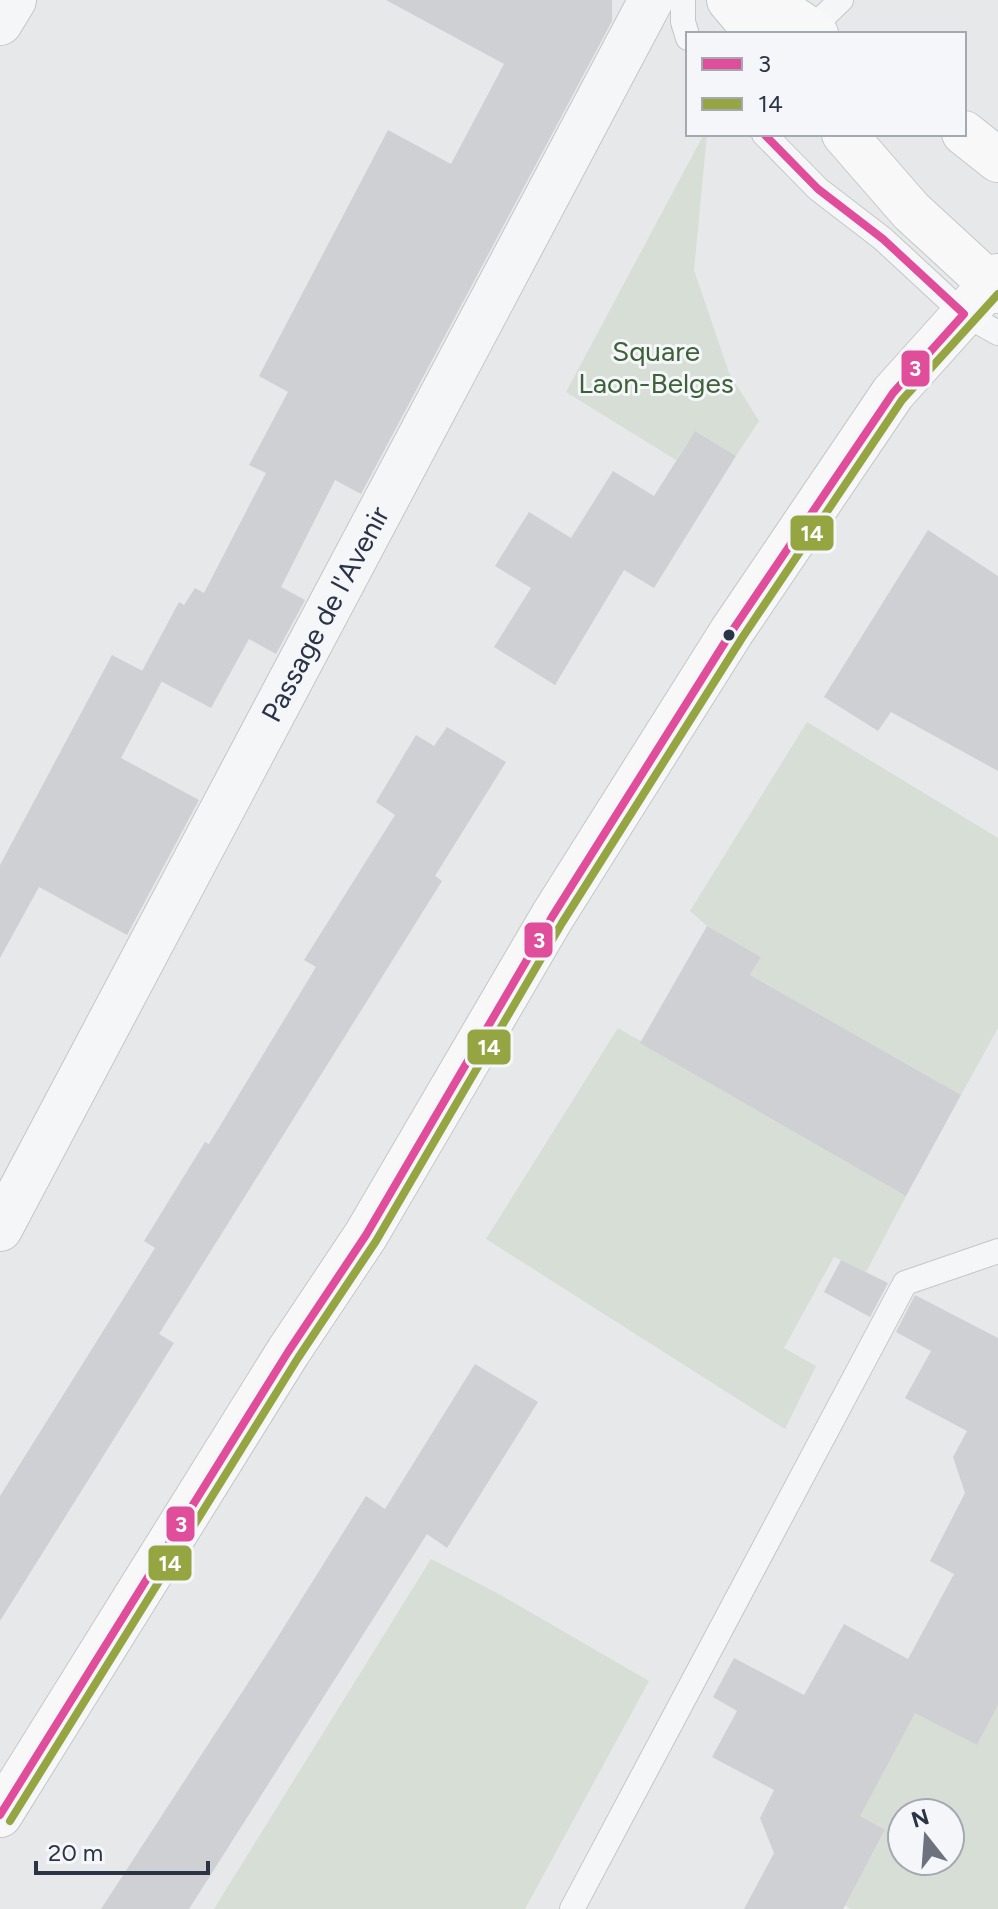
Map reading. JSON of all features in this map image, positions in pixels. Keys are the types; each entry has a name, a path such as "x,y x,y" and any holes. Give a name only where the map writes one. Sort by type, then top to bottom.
{"main road":[{"path":"729,0 756,32"},
{"path":"766,0 813,32"},
{"path":"966,135 998,160"},
{"path":"0,1815 288,1352 366,1235 552,917 732,631 893,393 990,300 846,136"}],"street":[{"path":"0,23 14,0"},
{"name":"Passage de l'Avenir","path":"0,1229 651,0"}],"lane":[{"path":"683,0 686,32"},
{"path":"813,32 841,0"},
{"path":"766,136 818,189 883,239 990,300"},
{"path":"572,1909 905,1283 998,1251"}],"green space":[{"name":"Square Laon-Belges","path":"703,136 707,136 694,270 729,373 759,421 736,456 695,431 676,460 566,392"},
{"path":"807,722 998,838 998,1028 961,1095 750,975 761,957 707,926 690,911"},
{"path":"618,1028 906,1196 866,1272 834,1257 784,1348 816,1366 785,1429 486,1239"},
{"path":"431,1559 497,1593 649,1681 525,1909 214,1909"},
{"path":"998,1705 998,1909 851,1909 833,1898 859,1879 885,1831 851,1811 915,1712 977,1745"}],"building":[{"path":"386,0 612,0 612,21 361,494 335,480 281,587 305,600 276,654 249,639 211,708 142,671 179,602 184,605 195,588 204,593 266,473 249,465 288,392 259,376 388,130 451,164 504,64"},
{"path":"695,431 736,456 654,588 624,570 555,685 494,647 531,588 495,566 529,512 571,538 613,471 654,496"},
{"path":"928,530 998,576 998,771 891,712 878,731 824,697"},
{"path":"112,655 162,681 121,758 199,800 127,935 39,887 0,958 0,865"},
{"path":"447,727 506,762 435,876 442,881 159,1334 174,1343 0,1621 0,1496 155,1248 144,1241 205,1142 209,1144 316,967 304,960 395,815 376,802 416,735 434,746"},
{"path":"707,926 761,957 750,975 961,1095 906,1196 640,1043"},
{"path":"841,1260 888,1283 870,1317 824,1292"},
{"path":"915,1295 998,1338 998,1705 977,1745 915,1713 860,1816 885,1830 843,1909 744,1909 774,1853 760,1818 774,1790 712,1757 737,1711 713,1697 734,1658 804,1695 844,1624 908,1659 954,1574 930,1561 965,1493 953,1457 967,1431 905,1398 931,1351 896,1332"},
{"path":"475,1364 538,1402 447,1548 427,1534 189,1909 101,1909 366,1496 385,1509"}],"transit line":[{"name":"3","path":"0,1815 288,1352 366,1235 552,917 732,631 893,393 964,314 883,239 818,189 766,136"},
{"name":"14","path":"10,1821 298,1358 376,1241 562,923 742,638 902,400 998,294"}]}
